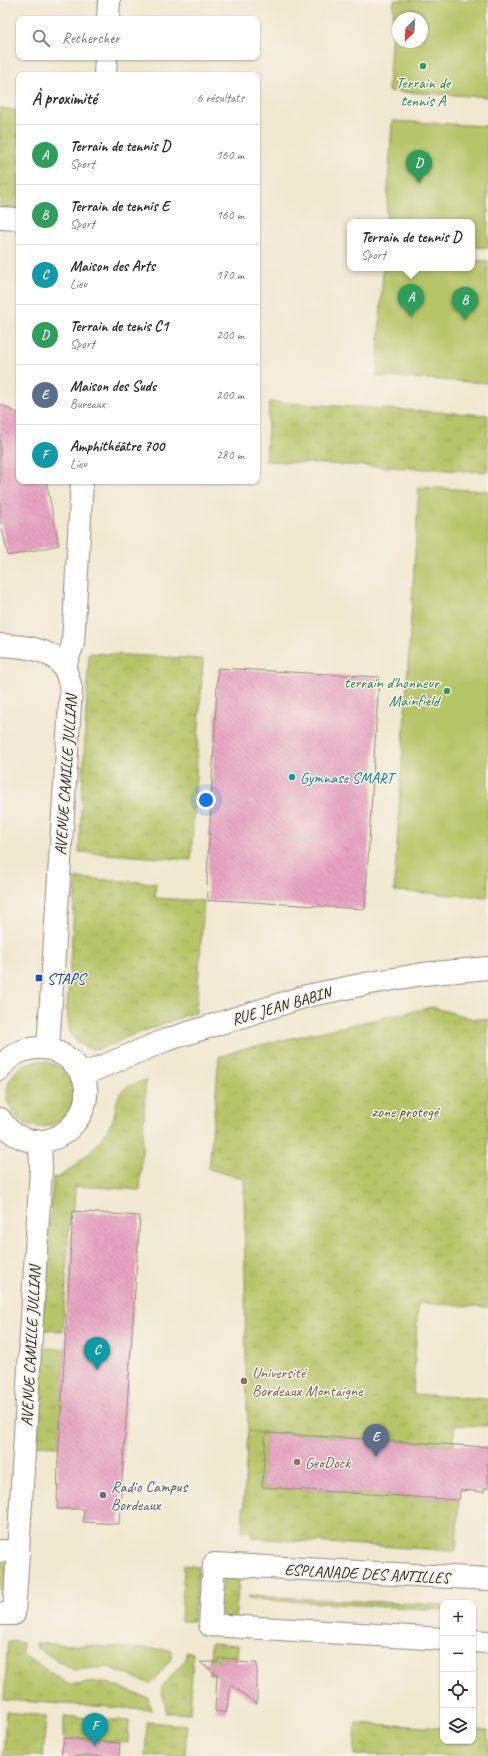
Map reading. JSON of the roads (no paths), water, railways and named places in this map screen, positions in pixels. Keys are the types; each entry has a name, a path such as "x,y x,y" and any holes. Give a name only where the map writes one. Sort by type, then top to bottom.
{"street":[{"path":"108,16 109,0"},
{"path":"105,72 106,60"},
{"path":"0,218 16,219"},
{"path":"0,645 37,650 54,657 64,668 73,644 82,484"},
{"name":"AVENUE CAMILLE JULLIAN","path":"48,1048 71,689 64,668"},
{"name":"RUE JEAN BABIN","path":"82,1075 166,1040 307,996 423,974 488,968"},
{"path":"0,1069 10,1058 22,1051 34,1048 48,1048 62,1053 74,1063 82,1075 86,1090 85,1105 79,1119 68,1131 55,1138 40,1141 24,1138 10,1131 0,1120"},
{"name":"AVENUE CAMILLE JULLIAN","path":"9,1551 41,1168 40,1141"},
{"path":"0,1614 14,1614 9,1551"},
{"name":"ESPLANADE DES ANTILLES","path":"440,1639 210,1625 214,1564 488,1579"},
{"path":"476,1641 488,1642"}],"place":[{"name":"Terrain de tennis A","path":"423,66"},
{"name":"Terrain de tenis C1","path":"419,183"},
{"name":"Terrain de tennis D","path":"411,317"},
{"name":"Terrain de tennis E","path":"465,320"},
{"name":"terrain d'honneur Mainfield","path":"447,691"},
{"name":"Gymnase SMART","path":"292,777"},
{"name":"STAPS","path":"39,978"},
{"name":"Maison des Arts","path":"97,1370"},
{"name":"Université Bordeaux Montaigne","path":"244,1381"},
{"name":"Maison des Suds","path":"376,1457"},
{"name":"GeoDock","path":"297,1462"},
{"name":"Radio Campus Bordeaux","path":"103,1495"},
{"name":"Amphithéâtre 700","path":"95,1746"}],"park label":[{"name":"zone protegé","path":"405,1111"}]}
